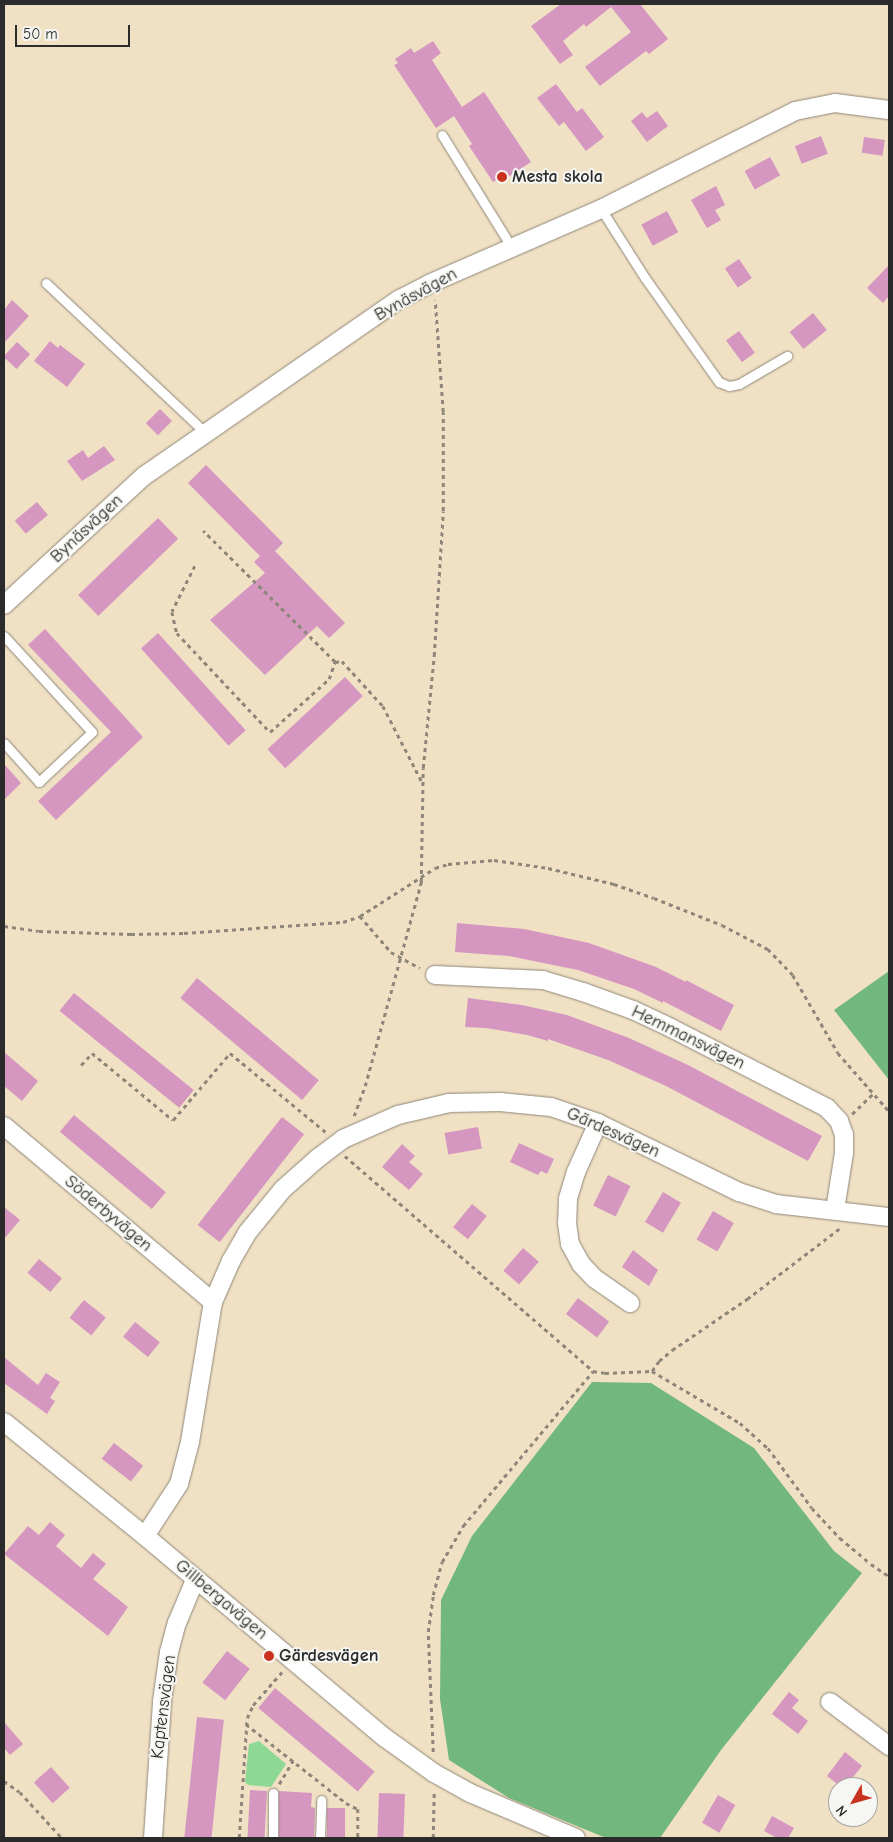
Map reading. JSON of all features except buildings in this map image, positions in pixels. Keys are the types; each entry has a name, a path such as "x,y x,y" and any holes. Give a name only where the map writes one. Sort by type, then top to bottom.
{"street":[{"name":"Bynäsvägen","path":"4,605 144,476 400,299 429,284 602,209 795,111 835,103 889,110"},
{"name":"Hemmansvägen","path":"435,975 543,980 608,1001 671,1028 775,1081 827,1108 840,1121"},
{"name":"Gärdesvägen","path":"145,1536 179,1484 185,1464 213,1302 231,1261 264,1210 283,1189 334,1141 398,1115 449,1103 500,1102 551,1107 598,1122 739,1192 776,1204 889,1217"},
{"path":"840,1121 844,1135 844,1153 840,1211"},
{"path":"598,1122 576,1172 568,1199 567,1223 570,1244 581,1264 594,1278 630,1303"},
{"name":"Söderbyvägen","path":"4,1126 213,1302"},
{"name":"Gillbergavägen","path":"4,1423 145,1536 384,1737 434,1773 500,1807 576,1838"},
{"name":"Kaptensvägen","path":"153,1838 162,1701 169,1652 177,1623 195,1580"},
{"path":"830,1702 889,1746"}],"lane":[{"path":"442,135 512,248"},
{"path":"602,209 645,278 719,382 729,386 739,384 787,356"},
{"path":"46,283 206,433"},
{"path":"4,636 92,732 39,782 4,743"},
{"path":"273,1794 273,1838"},
{"path":"320,1838 321,1800"}],"path":[{"path":"355,1134 352,1120 365,1086 418,895 421,877 422,782 440,581 444,459 441,367 434,300 429,284"},
{"path":"203,531 334,662"},
{"path":"195,566 172,612 177,633 270,732 329,679 334,662"},
{"path":"334,662 342,661 383,706 422,782"},
{"path":"4,926 78,933 184,933 343,922 360,916 421,877 448,864 473,860 509,862 548,868 614,884 646,895 737,932 768,949 793,976 826,1035 853,1072 889,1111"},
{"path":"360,916 379,940 399,958 435,975"},
{"path":"81,1065 92,1053 173,1120 230,1053 334,1141 351,1162 593,1371 605,1373 652,1371 753,1433 768,1448 825,1523 855,1552 889,1576"},
{"path":"840,1121 857,1112 873,1094"},
{"path":"652,1371 659,1361 672,1350 747,1300 841,1227 844,1224 840,1211"},
{"path":"433,1838 434,1773 428,1632 433,1595 442,1562 463,1526 593,1371"},
{"path":"239,1838 246,1724 253,1705 292,1661"},
{"path":"246,1724 346,1803 358,1809 358,1838"},
{"path":"273,1794 293,1761"},
{"path":"4,1781 20,1792 62,1838"}],"green space":[{"path":"889,971 889,1080 834,1010"},
{"path":"592,1382 651,1383 754,1448 834,1551 862,1573 721,1750 660,1838 606,1838 509,1798 449,1760 440,1699 441,1600 472,1536"},
{"path":"259,1741 286,1764 271,1787 248,1785 245,1782 249,1744"}],"place":[{"name":"Mesta skola","path":"502,177"},
{"name":"Gärdesvägen","path":"269,1656"}]}
